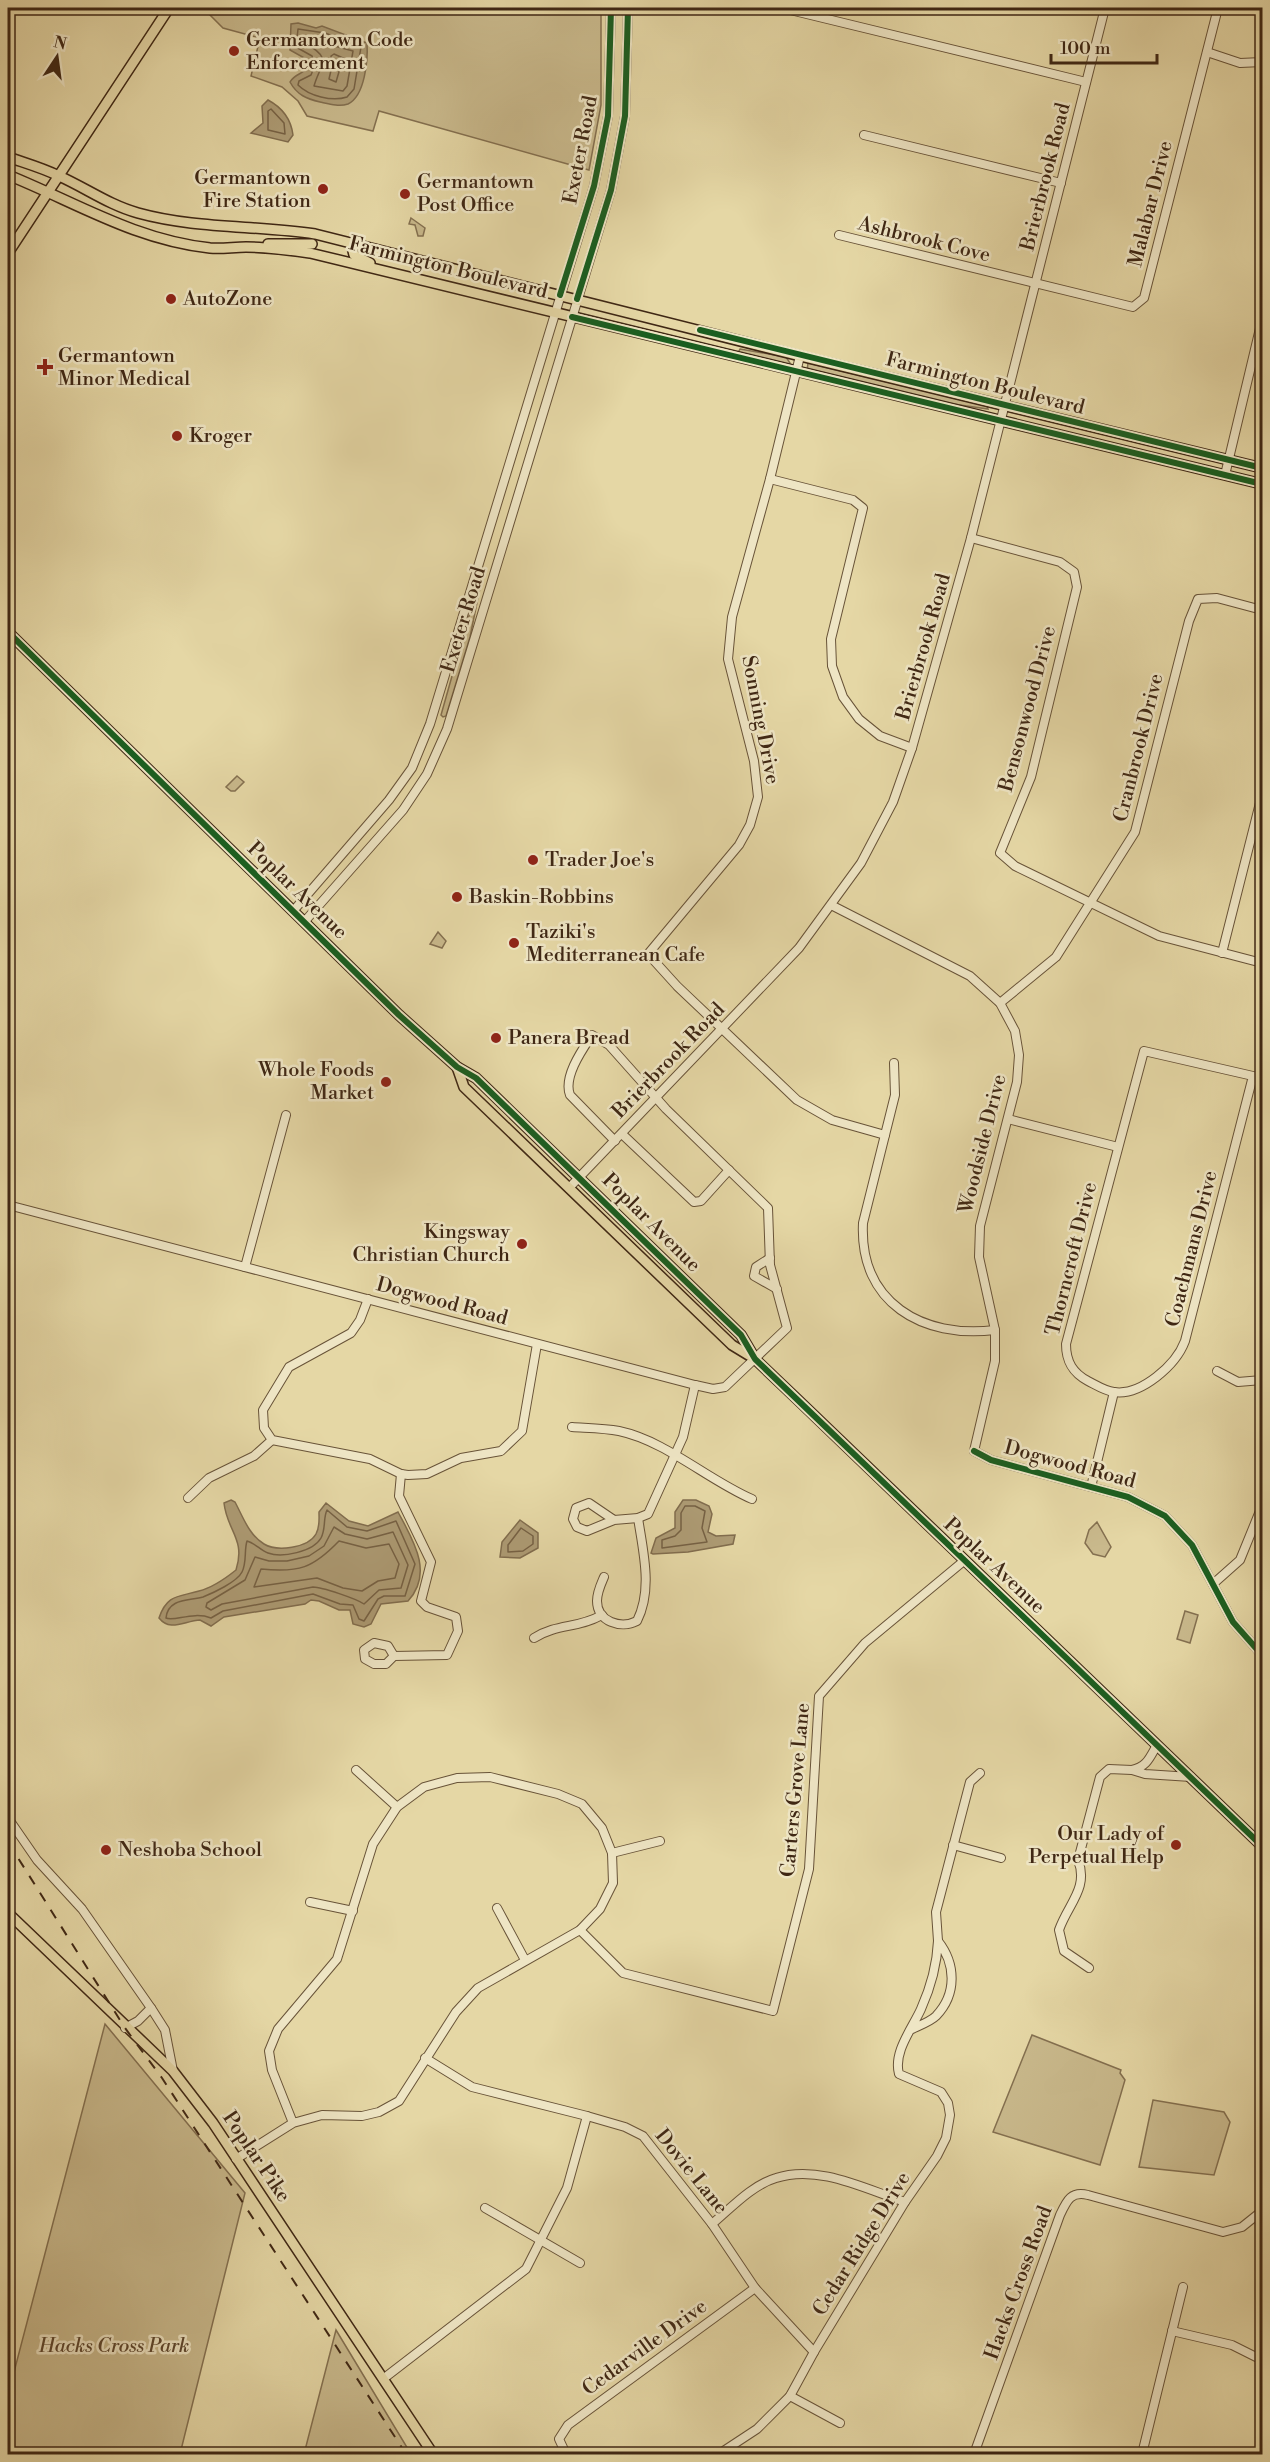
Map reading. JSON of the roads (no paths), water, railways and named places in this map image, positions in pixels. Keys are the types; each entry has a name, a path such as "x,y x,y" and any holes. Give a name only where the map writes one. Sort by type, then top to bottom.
{"main road":[{"path":"8,254 169,8"},
{"name":"Farmington Boulevard","path":"8,157 58,175 110,204 137,213 212,227 276,229 392,272 419,279 1263,484"},
{"name":"Farmington Boulevard","path":"8,175 48,191 96,216 144,233 210,248 351,243 800,356 1263,468"},
{"path":"351,243 354,255 392,272"},
{"path":"419,279 423,261"},
{"name":"Poplar Avenue","path":"8,632 399,1015 457,1066 476,1078 580,1177 741,1335 755,1359"},
{"name":"Poplar Avenue","path":"457,1066 464,1087 732,1346 755,1359 1263,1846"},
{"name":"Poplar Pike","path":"8,1913 125,2028 173,2071 213,2123 433,2454"}],"street":[{"name":"Exeter Road","path":"294,910 389,800 412,768 442,687 594,186 608,116 611,8"},
{"name":"Exeter Road","path":"305,921 403,810 427,774 443,738 490,592 611,190 625,116 628,8"},
{"path":"782,8 1086,82"},
{"name":"Brierbrook Road","path":"569,1188 799,948 832,906 879,831 912,748 971,538 1105,8"},
{"name":"Malabar Drive","path":"1035,285 1133,307 1144,298 1218,8"},
{"path":"1207,52 1239,63 1263,62"},
{"path":"864,135 1061,183"},
{"name":"Ashbrook Cove","path":"839,235 1035,285"},
{"path":"1225,475 1263,320"},
{"name":"Sonning Drive","path":"722,1029 648,954 739,845 750,825 758,797 754,761 728,659 732,617 770,479 800,356"},
{"path":"770,479 852,500 863,507 831,639 832,666 843,697 859,719 880,736 912,748"},
{"name":"Bensonwood Drive","path":"971,538 1060,562 1074,572 1077,587 1030,777 1000,853 1015,866 1092,902"},
{"name":"Cranbrook Drive","path":"1000,1003 1056,957 1135,832 1189,621 1198,599 1217,598 1263,610"},
{"path":"1222,953 1263,795"},
{"path":"1092,902 1159,936 1263,963"},
{"name":"Woodside Drive","path":"832,906 970,976 1000,1003 1015,1031 1019,1055 1017,1082 980,1226 980,1257 995,1330 995,1361 974,1451"},
{"path":"722,1029 784,1090 807,1108 841,1123 885,1135"},
{"path":"615,1141 570,1095 567,1088 568,1079 592,1035 597,1035 609,1045 656,1098 768,1208 770,1258 777,1289"},
{"name":"Thorncroft Drive","path":"1114,1392 1077,1374 1067,1359 1066,1344 1144,1051 1253,1076"},
{"path":"894,1063 896,1095 864,1216 863,1233 869,1272 877,1286 897,1308 927,1325 967,1332 995,1330"},
{"path":"1253,1076 1263,1078"},
{"name":"Coachmans Drive","path":"1114,1392 1149,1381 1173,1364 1181,1351 1253,1076"},
{"path":"245,1267 285,1115"},
{"path":"1008,1119 1118,1147"},
{"path":"622,1134 694,1202 700,1201 729,1170"},
{"name":"Dogwood Road","path":"8,1205 713,1389 725,1387 786,1328 777,1289"},
{"path":"770,1258 756,1267 754,1275 777,1289"},
{"path":"368,1299 360,1320 351,1333 289,1367 263,1410 264,1428 272,1440 370,1459 401,1474 427,1474 461,1458 501,1451 522,1431 537,1344"},
{"path":"1217,1371 1238,1382 1263,1380"},
{"path":"614,1520 589,1503 576,1508 573,1520 577,1527 587,1531 614,1520 638,1518 648,1514 682,1437 695,1386"},
{"path":"1091,1487 1114,1392"},
{"path":"572,1427 619,1431 673,1456 725,1487 752,1499"},
{"path":"188,1498 209,1478 254,1456 272,1440"},
{"name":"Dogwood Road","path":"974,1451 991,1460 1141,1501 1165,1516 1192,1545 1238,1629 1263,1654"},
{"path":"394,1656 447,1655 458,1631 456,1617 427,1607 421,1601 431,1562 399,1496 401,1474"},
{"path":"1213,1584 1240,1560 1263,1506"},
{"path":"604,1577 597,1601 602,1615 607,1620 620,1625 637,1621 643,1610 646,1583 638,1518"},
{"name":"Carters Grove Lane","path":"580,1930 623,1973 774,2011 809,1869 819,1696 865,1643 965,1560"},
{"path":"534,1638 549,1628 585,1624 602,1615"},
{"path":"1132,1770 1141,1768 1148,1761 1157,1745"},
{"path":"1089,1968 1064,1951 1059,1939 1059,1930 1081,1888 1082,1873 1078,1860 1100,1778 1109,1769 1191,1777"},
{"path":"356,1770 397,1807"},
{"path":"910,2030 927,1992 938,1941 936,1912 970,1782 980,1773"},
{"path":"236,2159 293,2123 322,2115 362,2116 380,2112 399,2101 456,2012 478,1988 580,1930 600,1909 613,1882 612,1853 602,1828 582,1804 558,1794 490,1777 457,1778 424,1787 397,1807 373,1844 337,1959 278,2029 269,2051 272,2070 293,2123"},
{"path":"8,1818 37,1860 82,1909 151,2008 165,2030 173,2071"},
{"path":"612,1853 660,1841"},
{"path":"953,1845 1001,1858"},
{"path":"310,1902 352,1911"},
{"path":"497,1908 525,1960"},
{"path":"910,2030 935,2018 946,2002 951,1987 952,1970 948,1954 938,1941"},
{"path":"125,2028 138,2021 151,2008"},
{"name":"Cedar Ridge Drive","path":"719,2454 731,2451 790,2396 814,2352 946,2138 950,2115 948,2103 941,2092 899,2074 897,2068 902,2045 910,2030"},
{"name":"Dovie Lane","path":"425,2058 472,2087 587,2116 625,2127 643,2136 712,2224 755,2288 814,2352"},
{"path":"382,2379 526,2269 567,2188 587,2116"},
{"path":"712,2224 748,2194 774,2178 803,2173 824,2176 905,2202"},
{"name":"Hacks Cross Road","path":"974,2454 1060,2215 1070,2196 1078,2193 1088,2195 1214,2230 1236,2230 1263,2211"},
{"path":"484,2208 580,2263"},
{"path":"1142,2454 1183,2287"},
{"name":"Cedarville Drive","path":"566,2454 559,2439 568,2424 755,2288"},
{"path":"1172,2331 1232,2345 1262,2358"},
{"path":"790,2396 840,2423"}],"water":[{"path":"298,23 316,28 322,26 367,43 366,68 362,86 354,100 348,104 334,105 311,99 299,93 290,82 310,65 308,60 290,50 291,24"},
{"path":"268,100 282,110 288,119 293,135 288,142 251,133 263,123 262,106"},
{"path":"231,1500 235,1502 254,1536 264,1544 276,1548 292,1547 312,1539 318,1529 319,1512 326,1503 349,1521 368,1526 398,1512 415,1545 418,1556 420,1579 416,1590 408,1601 381,1604 371,1624 364,1627 353,1624 350,1610 339,1610 311,1600 305,1604 224,1617 211,1626 200,1620 178,1625 163,1622 159,1618 170,1600 208,1588 236,1570 239,1550 224,1503"},
{"path":"683,1500 696,1500 709,1506 712,1514 708,1532 716,1536 735,1535 733,1544 688,1552 651,1553 656,1538 675,1528 675,1512"},
{"path":"520,1520 538,1533 538,1548 520,1558 500,1557 502,1542"}],"railway":[{"path":"8,1842 125,2028 162,2078 406,2454"}],"place":[{"name":"Germantown Code Enforcement","path":"234,51"},
{"name":"Germantown Fire Station","path":"323,189"},
{"name":"Germantown Post Office","path":"405,194"},
{"name":"AutoZone","path":"171,299"},
{"name":"Germantown Minor Medical","path":"45,367"},
{"name":"Kroger","path":"177,436"},
{"name":"Trader Joe's","path":"533,860"},
{"name":"Baskin-Robbins","path":"457,897"},
{"name":"Taziki's Mediterranean Cafe","path":"514,943"},
{"name":"Panera Bread","path":"496,1038"},
{"name":"Whole Foods Market","path":"386,1082"},
{"name":"Kingsway Christian Church","path":"522,1244"},
{"name":"Our Lady of Perpetual Help","path":"1176,1845"},
{"name":"Neshoba School","path":"106,1850"}],"park label":[{"name":"Hacks Cross Park","path":"114,2346"}]}
